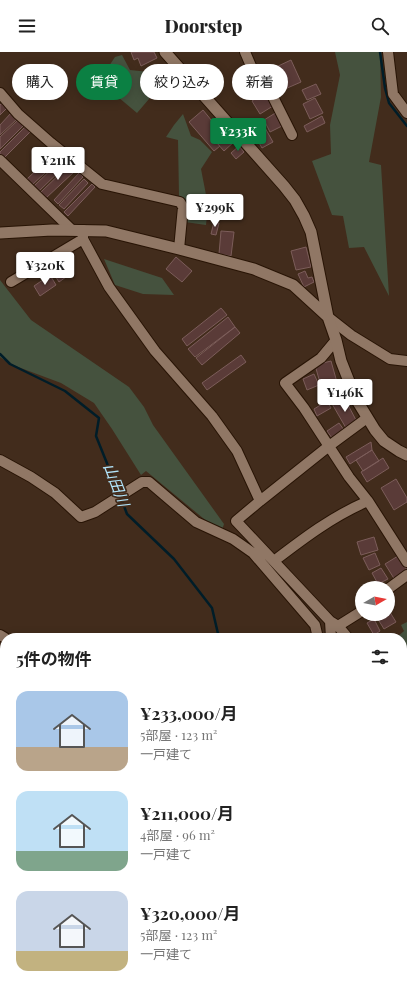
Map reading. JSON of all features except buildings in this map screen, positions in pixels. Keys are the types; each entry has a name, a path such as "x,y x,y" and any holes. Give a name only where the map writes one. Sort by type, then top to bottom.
{"street":[{"path":"165,52 295,200 311,232 328,317 341,361 356,399 367,418 384,441 399,451 407,454"},
{"path":"245,52 257,80 263,77 292,135"},
{"path":"388,52 393,94 407,113"},
{"path":"0,93 18,114 102,184 180,202 183,207 179,249"},
{"path":"0,160 79,233 109,288 154,351 212,416 237,451 260,501"},
{"path":"0,233 52,230 79,233 106,231 254,269 293,285 328,317 351,335 390,359 407,361"},
{"path":"11,282 79,233"},
{"path":"336,340 321,358 285,383 304,408 349,477 368,501 407,562"},
{"path":"343,633 236,521 329,446 367,418"},
{"path":"0,460 31,477 55,493 81,517 95,512 142,482 149,482 196,522 233,539 252,553 315,625 317,633"},
{"path":"274,561 315,530 346,510 368,501"},
{"path":"395,583 407,575"},
{"path":"334,624 355,614"},
{"path":"333,633 334,624"}],"green space":[{"path":"335,52 380,52 381,97 369,162 381,165 389,296 364,247 349,248 343,216 332,215 312,161 331,154 330,125 340,75"},
{"path":"122,55 127,64 110,64 115,57"},
{"path":"132,70 140,71 140,100 148,100 137,113 122,100 132,100"},
{"path":"183,114 191,136 200,140 212,152 201,169 208,205 206,225 185,222 186,200 179,196 178,140 166,137"},
{"path":"104,259 162,278 174,295 143,294 115,285"},
{"path":"0,280 31,320 129,387 144,407 153,425 224,524 221,533 146,471 141,475 94,403 61,383 10,364 0,357"},
{"path":"407,622 407,633 402,633 404,631 401,625"}],"waterway":[{"path":"380,52 385,88 389,103 407,126"},
{"name":"山田川","path":"0,354 10,364 65,391 99,418 96,436 119,493"},
{"name":"山田川","path":"121,498 127,514 174,559 212,608 218,633"}]}
